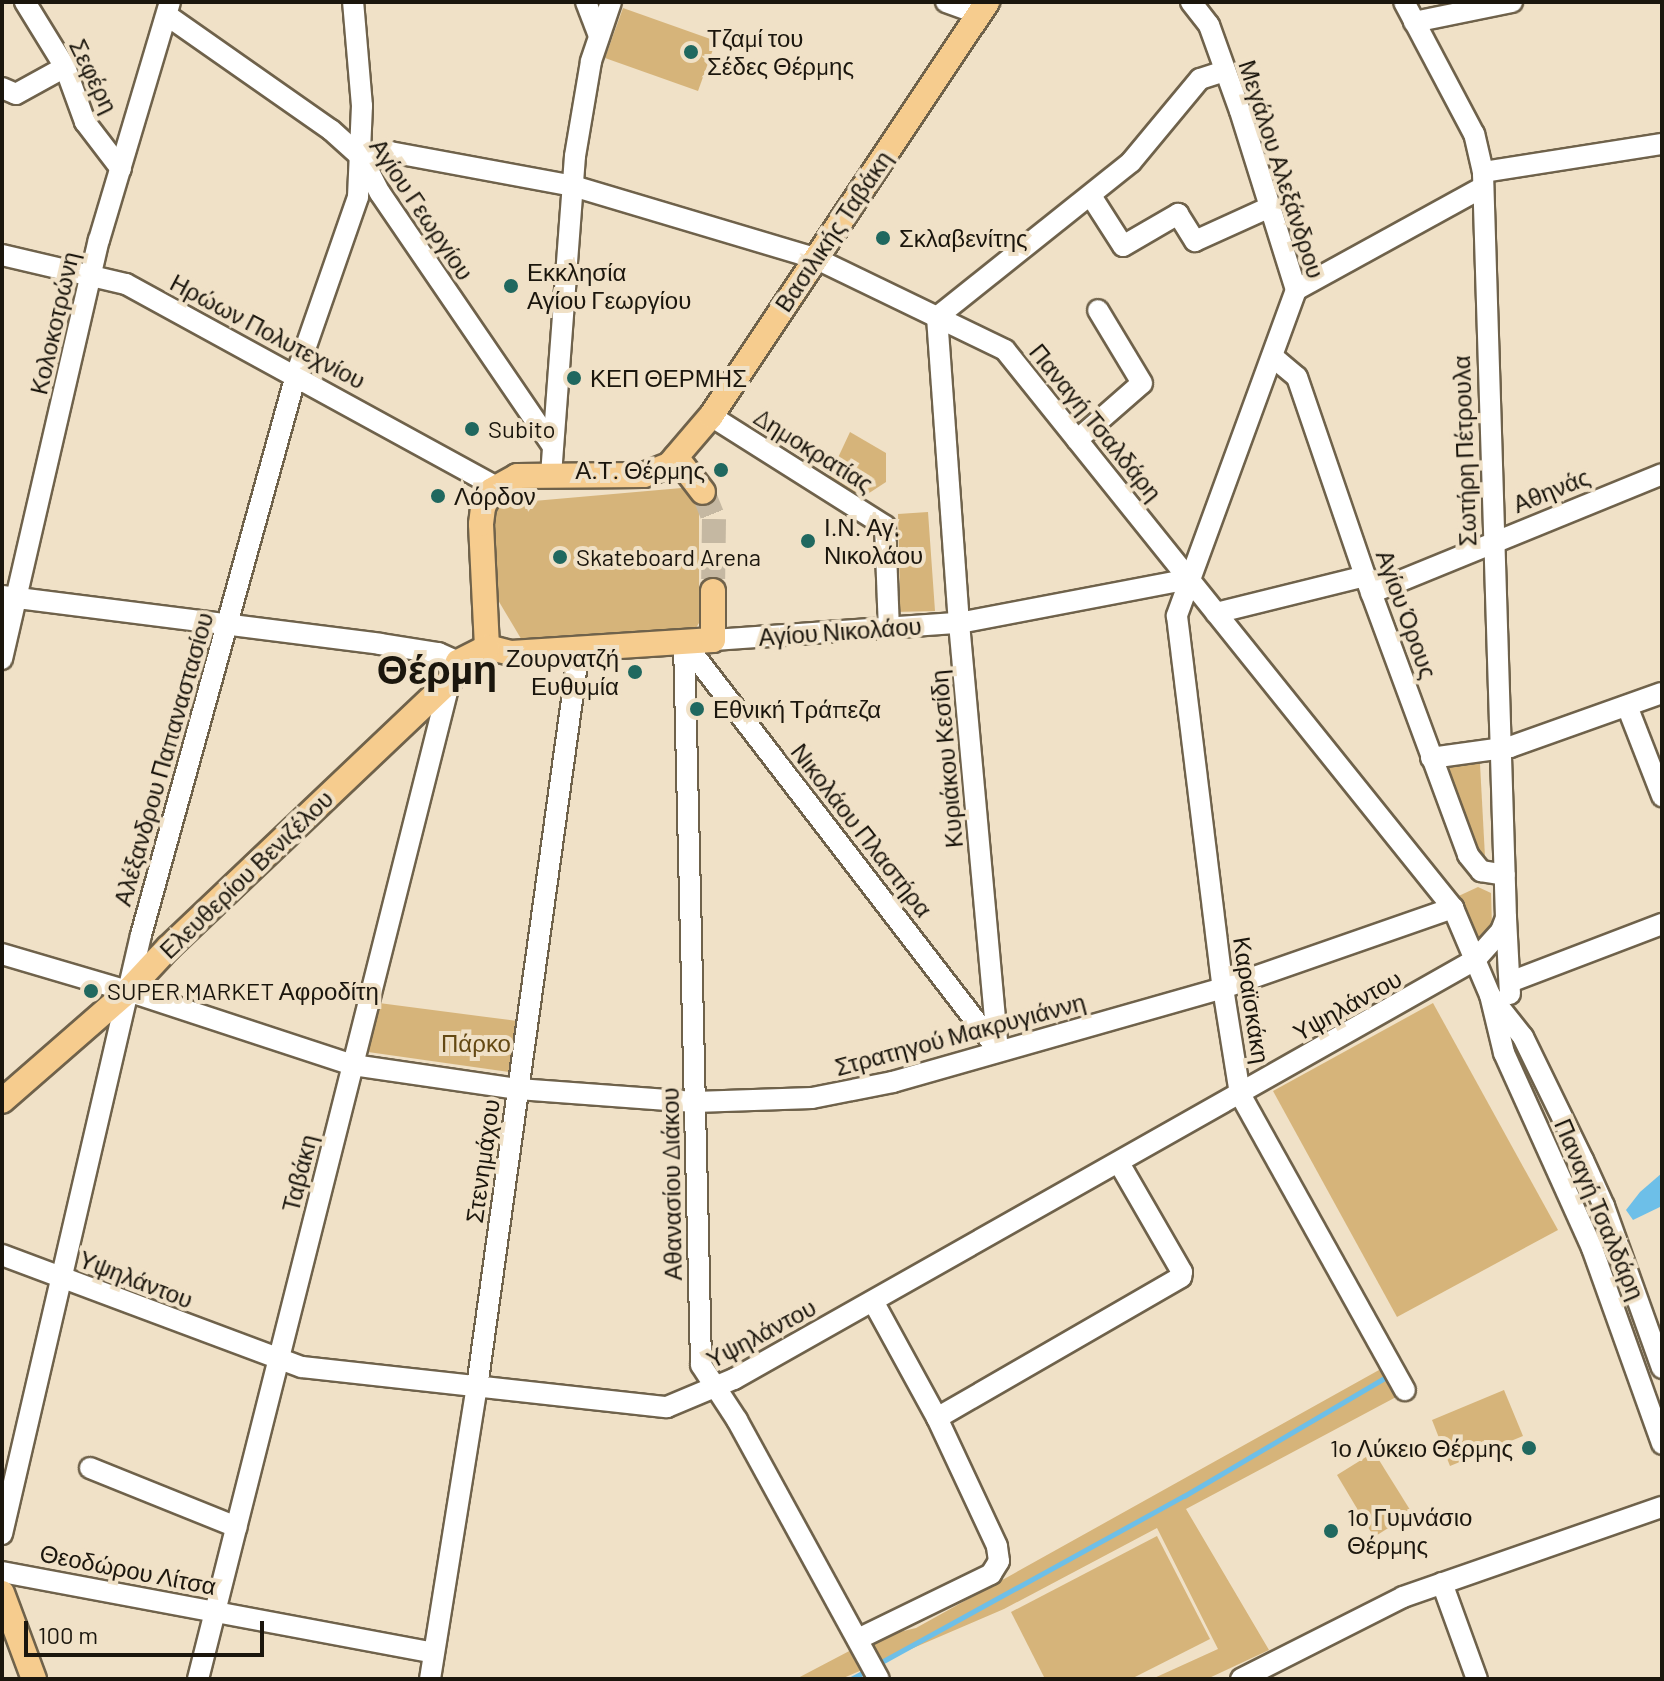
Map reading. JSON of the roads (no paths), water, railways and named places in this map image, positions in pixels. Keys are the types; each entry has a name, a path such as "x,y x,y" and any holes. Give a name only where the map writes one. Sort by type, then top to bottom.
{"main road":[{"name":"Βασιλικής Ταβάκη","path":"676,457 711,416 983,8"},
{"path":"487,647 481,524 485,501 495,486 511,477 651,474 664,469 676,457 703,492"},
{"path":"713,591 713,640"},
{"name":"Αγίου Νικολάου","path":"487,647 511,653 713,640"},
{"name":"Ελευθερίου Βενιζέλου","path":"2,1101 92,1019 128,991 168,948 454,671 487,647"},
{"path":"2,1593 34,1679"}],"street":[{"name":"Σεφέρη","path":"25,2 65,67 85,122 121,169"},
{"name":"Αλέξανδρου Παπαναστασίου","path":"2,1534 128,991 296,375 358,197 362,106 353,2"},
{"path":"586,2 599,36"},
{"path":"551,475 581,114 599,36 611,2"},
{"path":"946,2 983,8"},
{"name":"Μεγάλου Αλεξάνδρου","path":"1189,579 1296,290 1209,25 1191,2"},
{"name":"Σωτήρη Πέτρουλα","path":"1404,2 1474,134 1483,180 1500,749 1512,1022"},
{"path":"1414,22 1512,2"},
{"name":"Αγίου Γεωργίου","path":"169,9 331,130 362,158 380,193 552,445"},
{"name":"Κολοκοτρώνη","path":"2,659 9,597 121,169 169,9"},
{"path":"2,88 16,94 65,67"},
{"path":"937,317 1091,196 1147,145 1200,79 1225,71"},
{"path":"1296,290 1483,180 1662,144"},
{"name":"Παναγή Τσαλδάρη","path":"362,158 390,152 573,186 815,258 1005,350 1453,908 1490,995 1504,1053 1592,1248 1662,1444"},
{"path":"1091,196 1123,246 1178,214 1195,241 1270,207"},
{"name":"Ηρώων Πολυτεχνίου","path":"2,255 126,284 495,486"},
{"path":"1077,440 1142,383 1098,310"},
{"name":"Κυριάκου Κεσίδη","path":"937,317 959,623 998,1050"},
{"name":"Αγίου Όρους","path":"1273,357 1297,377 1368,584 1468,855 1481,871 1505,875"},
{"name":"Δημοκρατίας","path":"711,416 885,526 889,628"},
{"name":"Αθηνάς","path":"1216,613 1368,584 1493,542 1662,474"},
{"name":"Αγίου Νικολάου","path":"713,640 959,623 1189,579"},
{"name":"Καραϊσκάκη","path":"1189,579 1177,616 1223,988 1240,1094 1405,1390"},
{"path":"9,597 438,653 454,671"},
{"name":"Νικολάου Πλαστήρα","path":"684,642 998,1050"},
{"name":"Αθανασίου Διάκου","path":"684,642 700,1356 703,1370 879,1679"},
{"name":"Στενημάχου","path":"430,1679 477,1387 579,649"},
{"name":"Ταβάκη","path":"198,1679 454,671"},
{"path":"1431,758 1500,749 1662,693"},
{"path":"1627,706 1662,796"},
{"name":"Στρατηγού Μακρυγιάννη","path":"2,954 128,991 353,1065 518,1089 695,1102 812,1098 893,1082 1223,988 1453,908"},
{"path":"1475,960 1501,931 1506,918"},
{"path":"1510,982 1662,924"},
{"name":"Υψηλάντου","path":"2,1255 278,1361 302,1367 667,1407 715,1388 873,1301 1475,960"},
{"name":"Παναγή Τσαλδάρη","path":"1490,995 1523,1037 1604,1206 1660,1357"},
{"path":"92,1019 110,1030 115,1044"},
{"path":"937,1418 1181,1277 1182,1272 1119,1163"},
{"path":"860,1642 997,1569 997,1546 937,1418 873,1301"},
{"path":"90,1468 237,1527"},
{"path":"1241,1679 1394,1601 1662,1507"},
{"name":"Θεοδώρου Λίτσα","path":"2,1572 433,1653"},
{"path":"1442,1583 1477,1679"}],"water":[{"path":"1662,1173 1662,1206 1633,1220 1626,1210 1640,1192"}],"waterway":[{"path":"876,1665 1184,1496 1386,1377"},
{"path":"851,1679 868,1670"}],"tunnel":[{"path":"703,492 714,519 713,591"}],"place":[{"name":"Τζαμί του Σέδες Θέρμης","path":"691,52"},
{"name":"Σκλαβενίτης","path":"883,238"},
{"name":"Εκκλησία Αγίου Γεωργίου","path":"511,286"},
{"name":"ΚΕΠ ΘΕΡΜΗΣ","path":"574,378"},
{"name":"Subito","path":"472,429"},
{"name":"Α.Τ. Θέρμης","path":"721,470"},
{"name":"Λόρδον","path":"438,496"},
{"name":"Ι.Ν. Αγ. Νικολάου","path":"808,541"},
{"name":"Skateboard Arena","path":"560,557"},
{"name":"Ζουρνατζή Ευθυμία","path":"635,672"},
{"name":"Εθνική Τράπεζα","path":"697,709"},
{"name":"SUPER MARKET Αφροδίτη","path":"91,991"},
{"name":"1ο Λύκειο Θέρμης","path":"1529,1448"},
{"name":"1ο Γυμνάσιο Θέρμης","path":"1331,1531"}],"district":[{"name":"Θέρμη","path":"437,668"}],"park label":[{"name":"Πάρκο","path":"476,1043"}]}
